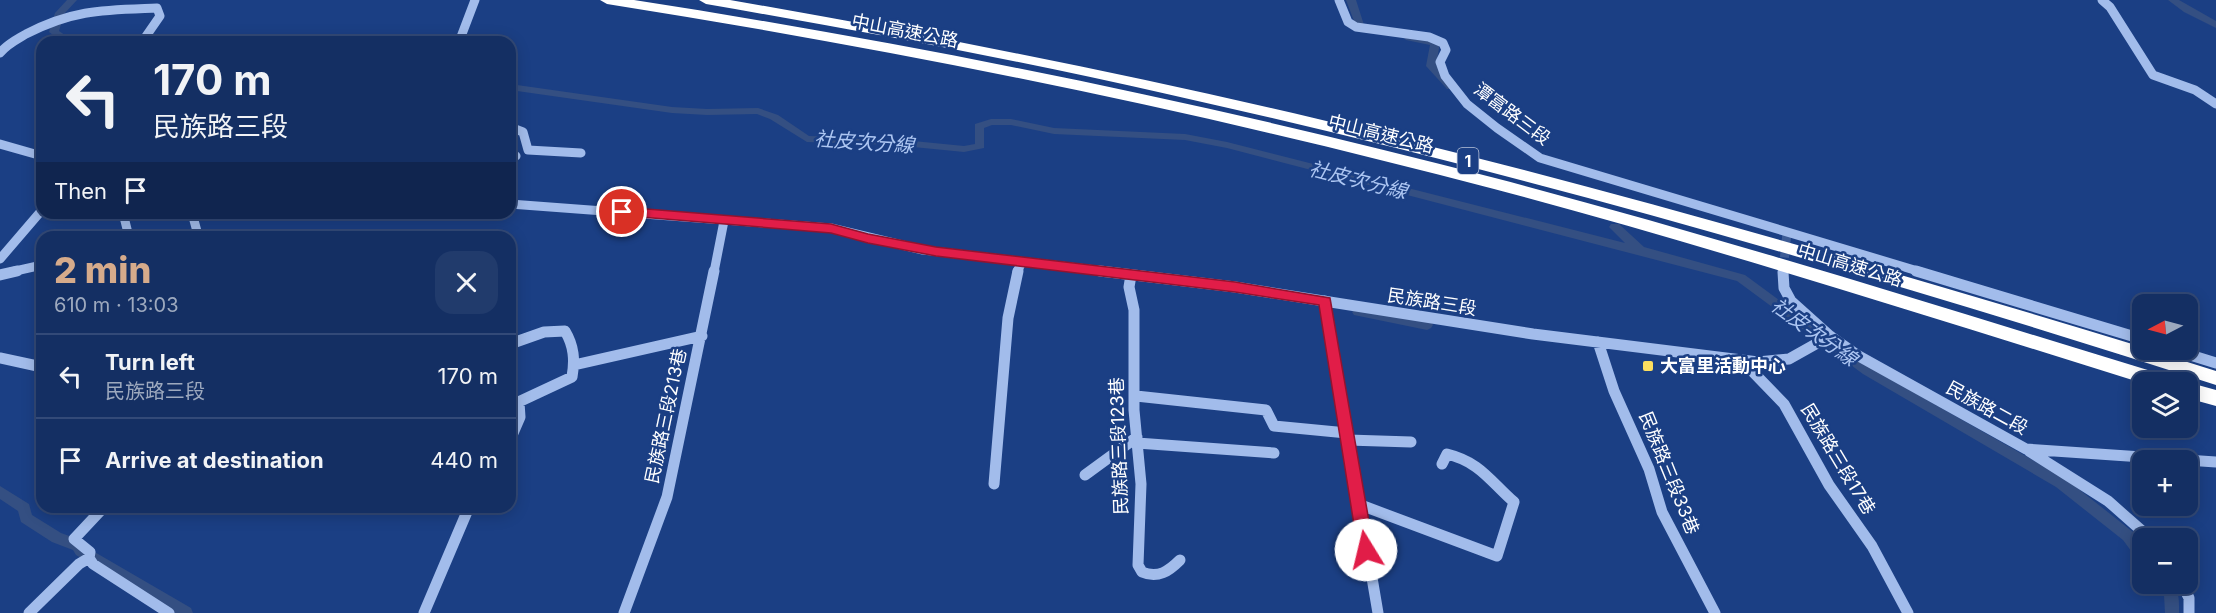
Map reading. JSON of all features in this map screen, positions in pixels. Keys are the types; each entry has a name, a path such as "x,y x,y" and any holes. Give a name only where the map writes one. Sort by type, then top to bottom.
{"highway":[{"name":"中山高速公路","path":"607,0 870,45 1065,83 1398,159 1647,227 2132,372"},
{"name":"中山高速公路","path":"706,0 914,36 1128,80 1304,120 1549,181 1820,257 2216,378"},
{"path":"2198,393 2216,398"}],"street":[{"path":"461,36 475,0"},
{"name":"潭富路三段","path":"1339,0 1348,22 1356,27 1429,36 1443,43 1446,50 1440,62 1448,82 1473,109 1540,158 2132,336"},
{"path":"2102,0 2110,7 2153,75 2202,93 2216,104"},
{"path":"0,53 5,46 38,28 69,15 142,4 157,8 160,15 146,36"},
{"path":"516,129 523,132 528,150 581,153"},
{"path":"0,144 36,154"},
{"name":"民族路三段","path":"516,204 831,228 923,250 1131,275 1325,301 1432,320 1749,360 1780,363 1791,360 1825,339"},
{"path":"0,259 36,217"},
{"name":"民族路三段213巷","path":"624,613 667,497 724,221"},
{"path":"993,484 1001,381 1011,301 1017,272 1022,261"},
{"path":"0,275 36,266"},
{"path":"1783,272 1784,288 1791,302 1825,339"},
{"name":"民族路三段123巷","path":"1131,275 1129,287 1134,310 1136,396 1134,410 1141,484 1138,565 1142,572 1152,576 1167,572 1180,560"},
{"path":"1325,301 1378,613"},
{"path":"516,342 541,332 555,329 565,331 572,340 574,365 572,377 516,404"},
{"path":"574,365 702,336"},
{"name":"民族路二段","path":"1825,339 2026,449 2216,462"},
{"name":"民族路三段33巷","path":"1598,342 1614,391 1649,469 1662,512 1715,613"},
{"path":"2198,357 2216,363"},
{"path":"0,358 36,366"},
{"name":"民族路三段17巷","path":"1749,360 1753,372 1784,404 1829,485 1872,546 1908,613"},
{"path":"1136,396 1266,410 1274,426 1412,442"},
{"path":"516,407 520,417 516,426"},
{"path":"1085,475 1137,440 1274,453"},
{"path":"2026,449 2099,494 2141,528"},
{"path":"1358,504 1497,556 1515,502 1502,493 1491,476 1477,464 1447,454 1442,464"},
{"path":"98,513 74,539 90,552 89,558 93,564 169,613"},
{"path":"424,613 466,513"},
{"path":"29,613 79,564 89,558"},
{"path":"2187,594 2189,613"}],"waterway":[{"name":"社皮次分線","path":"60,36 54,32 60,13 72,0"},
{"path":"1351,0 1360,27 1369,29"},
{"path":"2173,0 2216,25"},
{"path":"1409,38 1435,43 1431,66 1451,87"},
{"name":"社皮次分線","path":"516,88 672,110 758,111 774,117 807,139 893,142 964,149 980,146 979,126 991,122 1011,122 1054,131 1185,137 1227,145 1741,278 1867,371 2061,483 2132,541"},
{"path":"1615,227 1639,249"},
{"path":"1358,312 1427,325"},
{"path":"0,492 24,508 26,518 57,538 78,545 81,551 186,613"},
{"name":"社皮次分線","path":"2171,594 2172,613"}],"tunnel":[{"path":"1783,271 1787,233"}],"place":[{"name":"大富里活動中心","path":"1648,366"}],"route":[{"path":"622,212 831,228 868,239 936,252 1235,287 1325,301 1366,550"}]}
